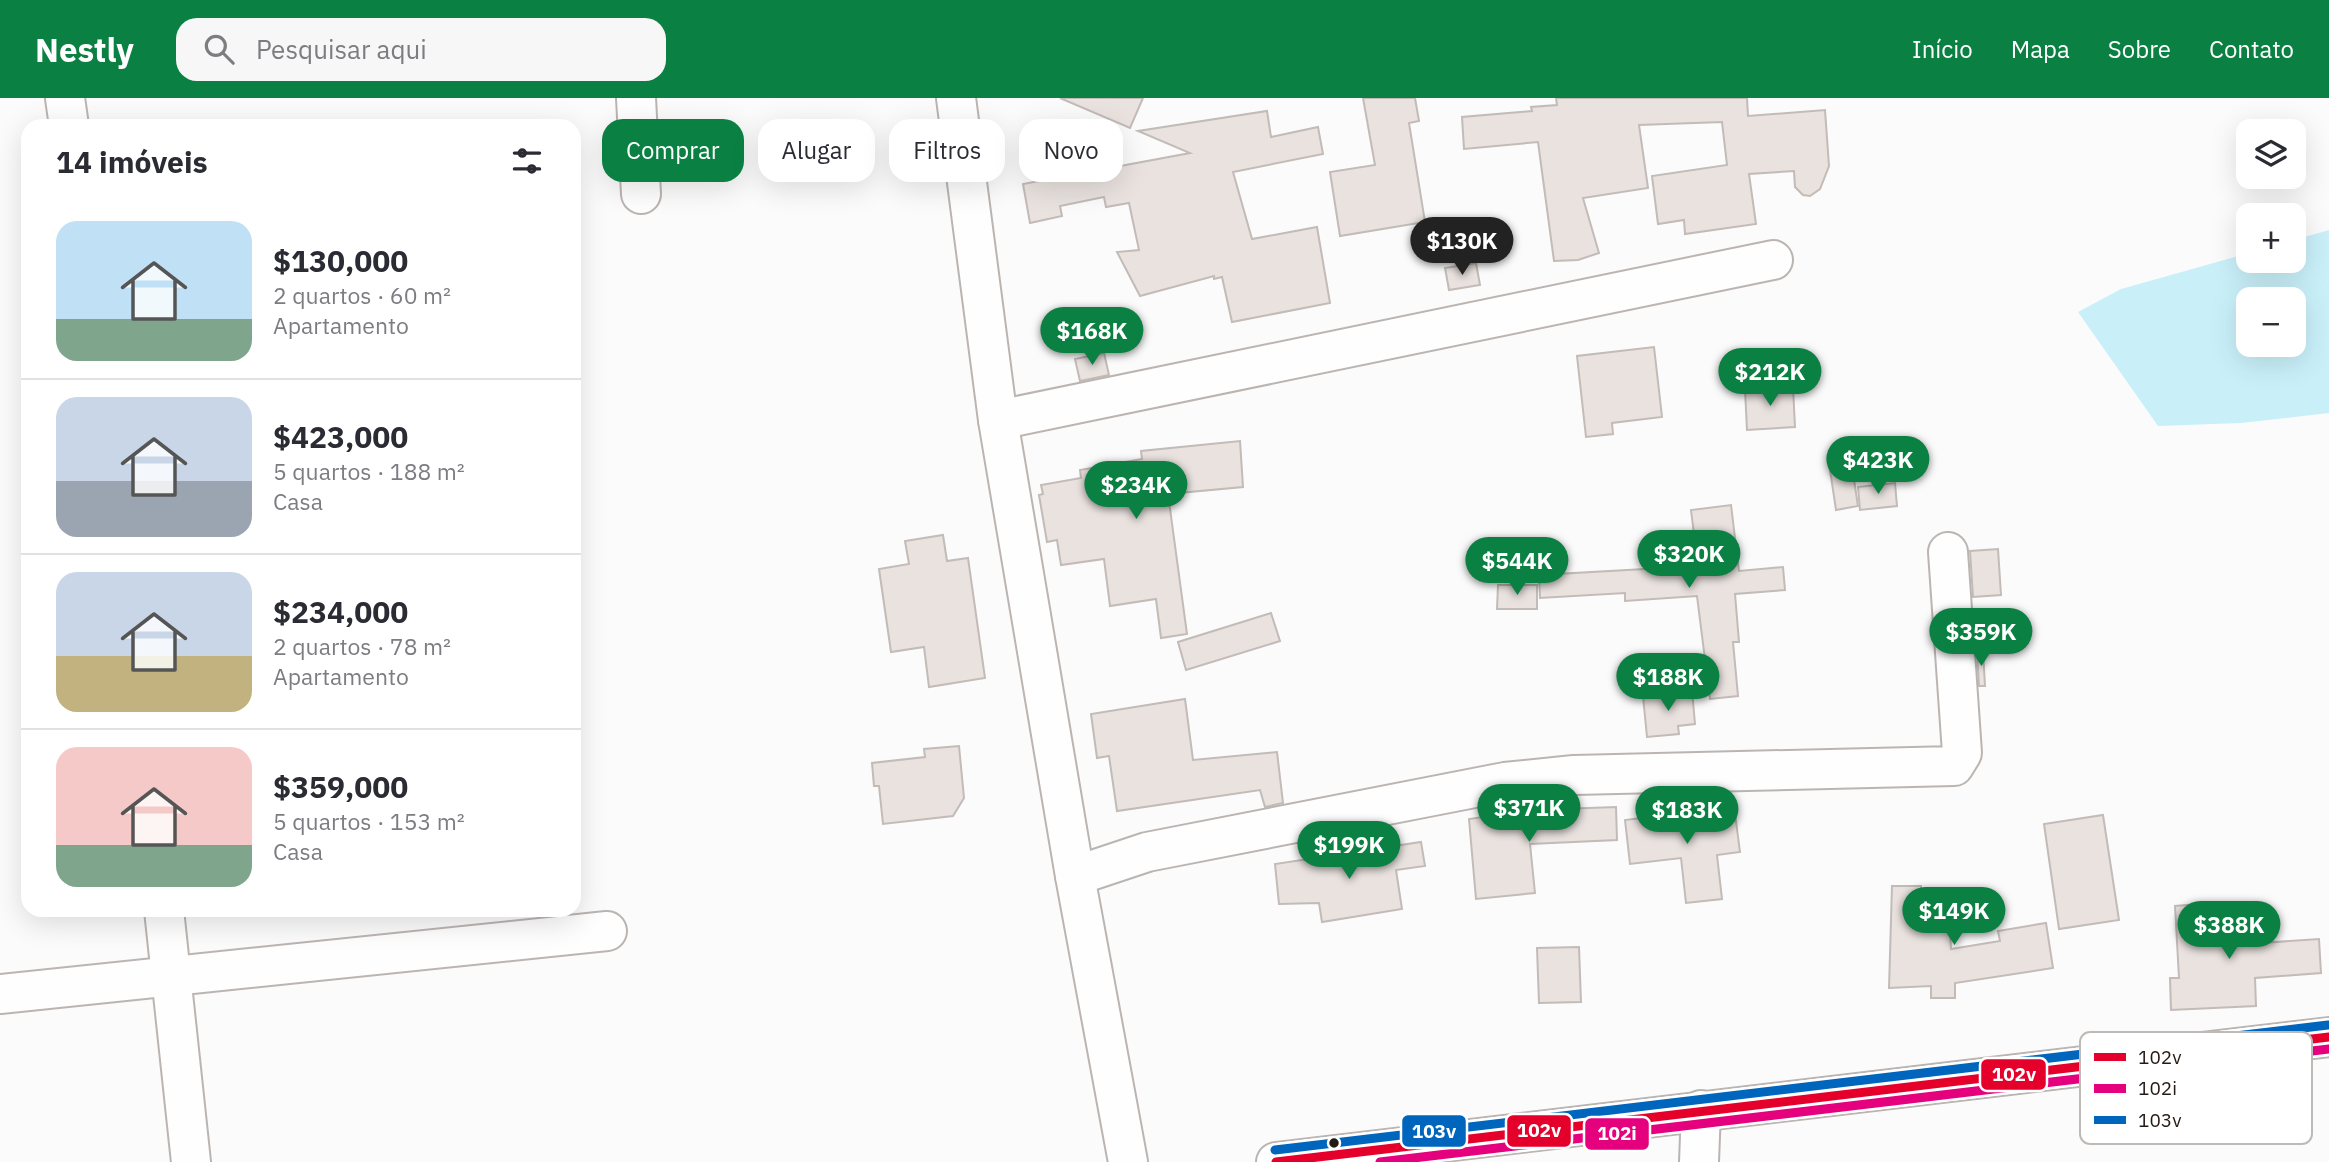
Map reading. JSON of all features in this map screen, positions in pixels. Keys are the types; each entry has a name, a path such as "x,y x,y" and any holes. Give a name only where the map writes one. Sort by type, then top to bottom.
{"street":[{"path":"65,98 68,119"},
{"path":"636,98 641,194"},
{"path":"956,98 998,419 1075,876 1128,1162"},
{"path":"998,419 1773,260"},
{"path":"1075,876 1147,852 1505,782 1622,773 1954,766 1962,752 1948,552"},
{"path":"165,917 191,1162"},
{"path":"0,994 607,931"},
{"path":"1276,1162 2080,1066"},
{"path":"1699,1162 1701,1110"}],"water":[{"path":"2329,230 2329,413 2241,423 2158,426 2078,312 2121,289 2236,257 2236,273 2306,273 2306,237"}],"building":[{"path":"1060,98 1143,98 1130,128 1123,125 1123,119 1109,119"},
{"path":"1363,98 1415,98 1419,121 1409,123 1425,222 1340,236 1330,172 1375,165"},
{"path":"1556,98 1747,98 1748,116 1825,110 1829,166 1820,189 1810,196 1803,195 1795,187 1794,171 1749,174 1756,224 1685,234 1684,220 1658,224 1652,176 1727,165 1722,122 1639,125 1648,188 1583,198 1599,253 1578,260 1554,261 1538,142 1464,149 1462,117 1532,111 1531,107 1557,105"},
{"path":"1267,111 1271,137 1318,127 1323,154 1233,172 1252,239 1317,227 1330,303 1232,322 1222,277 1214,279 1214,276 1140,296 1117,252 1139,250 1129,203 1106,207 1104,197 1060,206 1062,216 1030,223 1023,184 1123,182 1123,165 1190,153 1138,131"},
{"path":"1476,263 1480,285 1449,290 1445,268"},
{"path":"1654,347 1662,417 1612,423 1613,434 1586,437 1577,356"},
{"path":"1104,353 1109,375 1080,381 1075,359"},
{"path":"1793,387 1795,427 1747,430 1745,390"},
{"path":"1240,441 1243,487 1168,494 1187,634 1161,638 1156,599 1110,606 1104,559 1061,565 1057,540 1047,542 1039,495 1043,494 1041,485 1081,478 1080,470 1142,459 1141,451"},
{"path":"1851,460 1858,506 1836,510 1829,463"},
{"path":"1895,483 1897,506 1860,510 1858,487"},
{"path":"1731,505 1739,571 1783,567 1785,590 1735,594 1739,642 1733,642 1738,696 1710,699 1697,596 1625,601 1625,593 1540,598 1539,575 1698,566 1691,510"},
{"path":"943,535 947,561 968,558 985,678 929,687 924,647 891,652 879,569 909,564 905,541"},
{"path":"1998,549 2001,595 1973,597 1970,551"},
{"path":"1498,585 1537,585 1537,609 1497,609"},
{"path":"1271,613 1280,641 1186,670 1178,642"},
{"path":"1977,651 1983,651 1985,686 1979,686"},
{"path":"1692,690 1695,724 1678,726 1679,734 1647,737 1643,696"},
{"path":"1185,699 1193,760 1277,752 1283,803 1265,807 1260,790 1117,811 1109,756 1097,758 1091,714"},
{"path":"959,746 964,798 953,816 883,824 879,786 874,786 872,763 925,757 924,749"},
{"path":"1734,806 1740,852 1717,855 1722,899 1686,903 1681,858 1630,864 1625,820"},
{"path":"1616,807 1617,840 1530,844 1535,893 1476,899 1469,819 1531,810"},
{"path":"2103,815 2119,920 2059,929 2044,824"},
{"path":"1421,842 1425,866 1396,870 1402,909 1322,922 1319,903 1279,904 1275,864"},
{"path":"1892,886 1921,886 1921,894 1948,894 1951,949 2000,941 1998,931 2046,923 2053,968 1955,983 1955,998 1931,998 1931,986 1889,988"},
{"path":"2225,902 2227,938 2245,937 2246,944 2319,939 2321,973 2255,978 2256,1006 2171,1010 2170,978 2179,978 2175,906"},
{"path":"1579,947 1581,1002 1539,1003 1537,948"}],"transit line":[{"name":"103v","path":"2269,1032 2328,1025"},
{"name":"102v","path":"2312,1039 2329,1037"},
{"name":"102i","path":"2312,1051 2329,1049"},
{"name":"103v","path":"1275,1150 2080,1054"},
{"name":"102v","path":"1276,1162 2080,1067"},
{"name":"102i","path":"1380,1162 2080,1079"}]}
